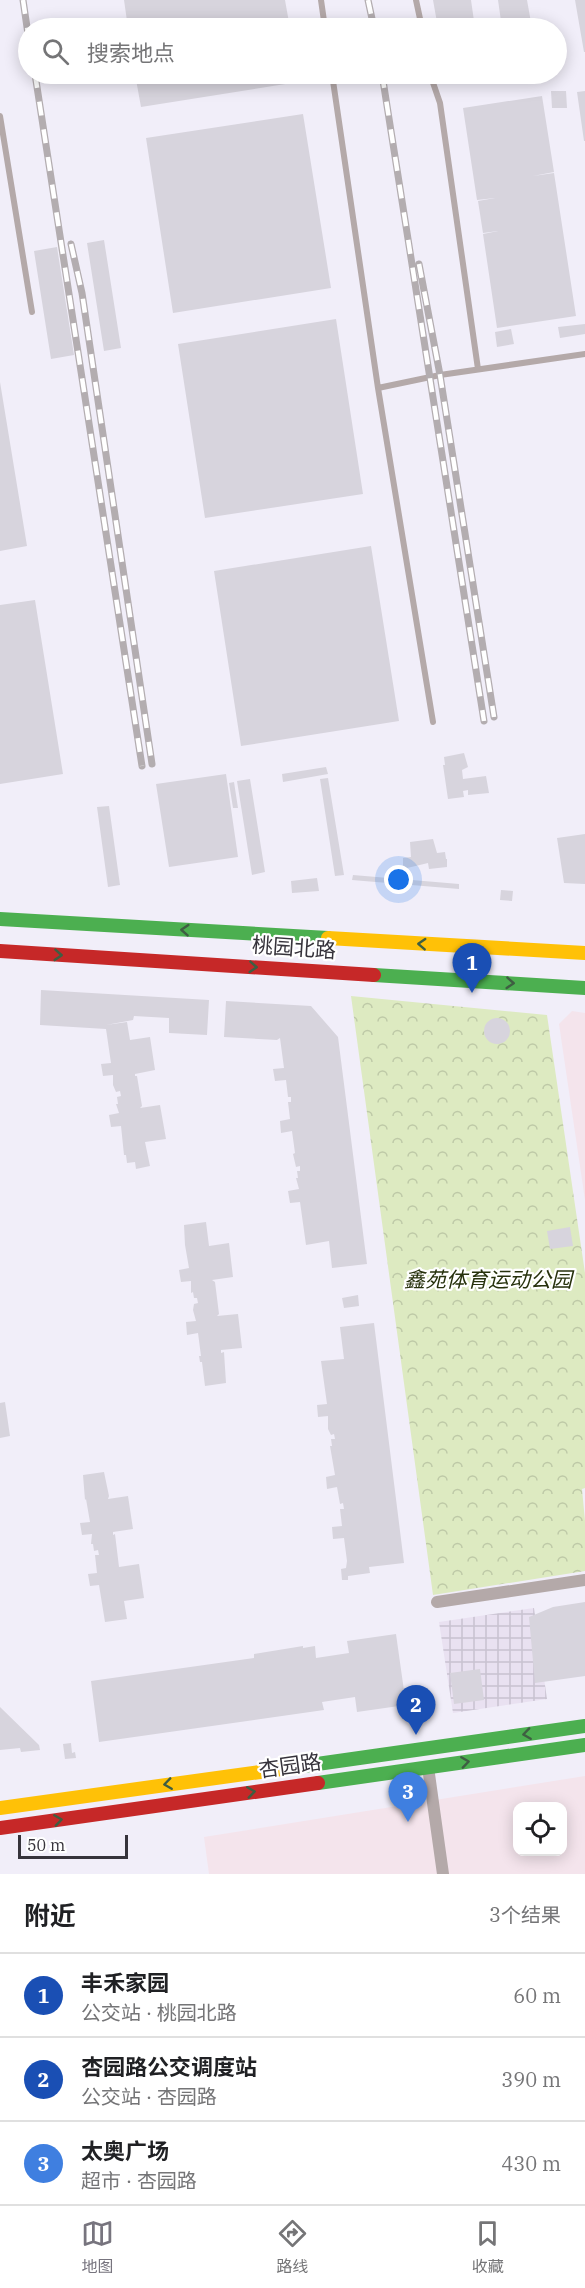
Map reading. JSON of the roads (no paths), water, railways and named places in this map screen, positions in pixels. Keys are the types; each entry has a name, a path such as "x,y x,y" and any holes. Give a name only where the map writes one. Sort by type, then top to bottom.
{"street":[{"name":"桃园北路","path":"0,919 585,953"},
{"name":"桃园北路","path":"0,951 585,988"},
{"path":"437,1602 585,1580"},
{"name":"杏园路","path":"0,1808 585,1726"},
{"name":"杏园路","path":"0,1828 585,1745"},
{"path":"428,1767 443,1874"}],"lane":[{"path":"321,0 324,18"},
{"path":"416,0 420,18"},
{"path":"333,84 378,388 433,722"},
{"path":"433,84 440,103 478,369"},
{"path":"0,116 33,312"},
{"path":"378,388 478,369 585,354"}],"railway":[{"path":"23,0 26,18"},
{"path":"368,0 372,18"},
{"path":"37,84 142,766"},
{"path":"384,84 484,721"},
{"path":"71,244 82,293 152,764"},
{"path":"419,264 440,375 494,717"}],"place":[{"name":"丰禾家园","path":"472,993"},
{"name":"杏园路公交调度站","path":"416,1735"},
{"name":"太奥广场","path":"408,1822"}],"park label":[{"name":"鑫苑体育运动公园","path":"488,1280"}]}
